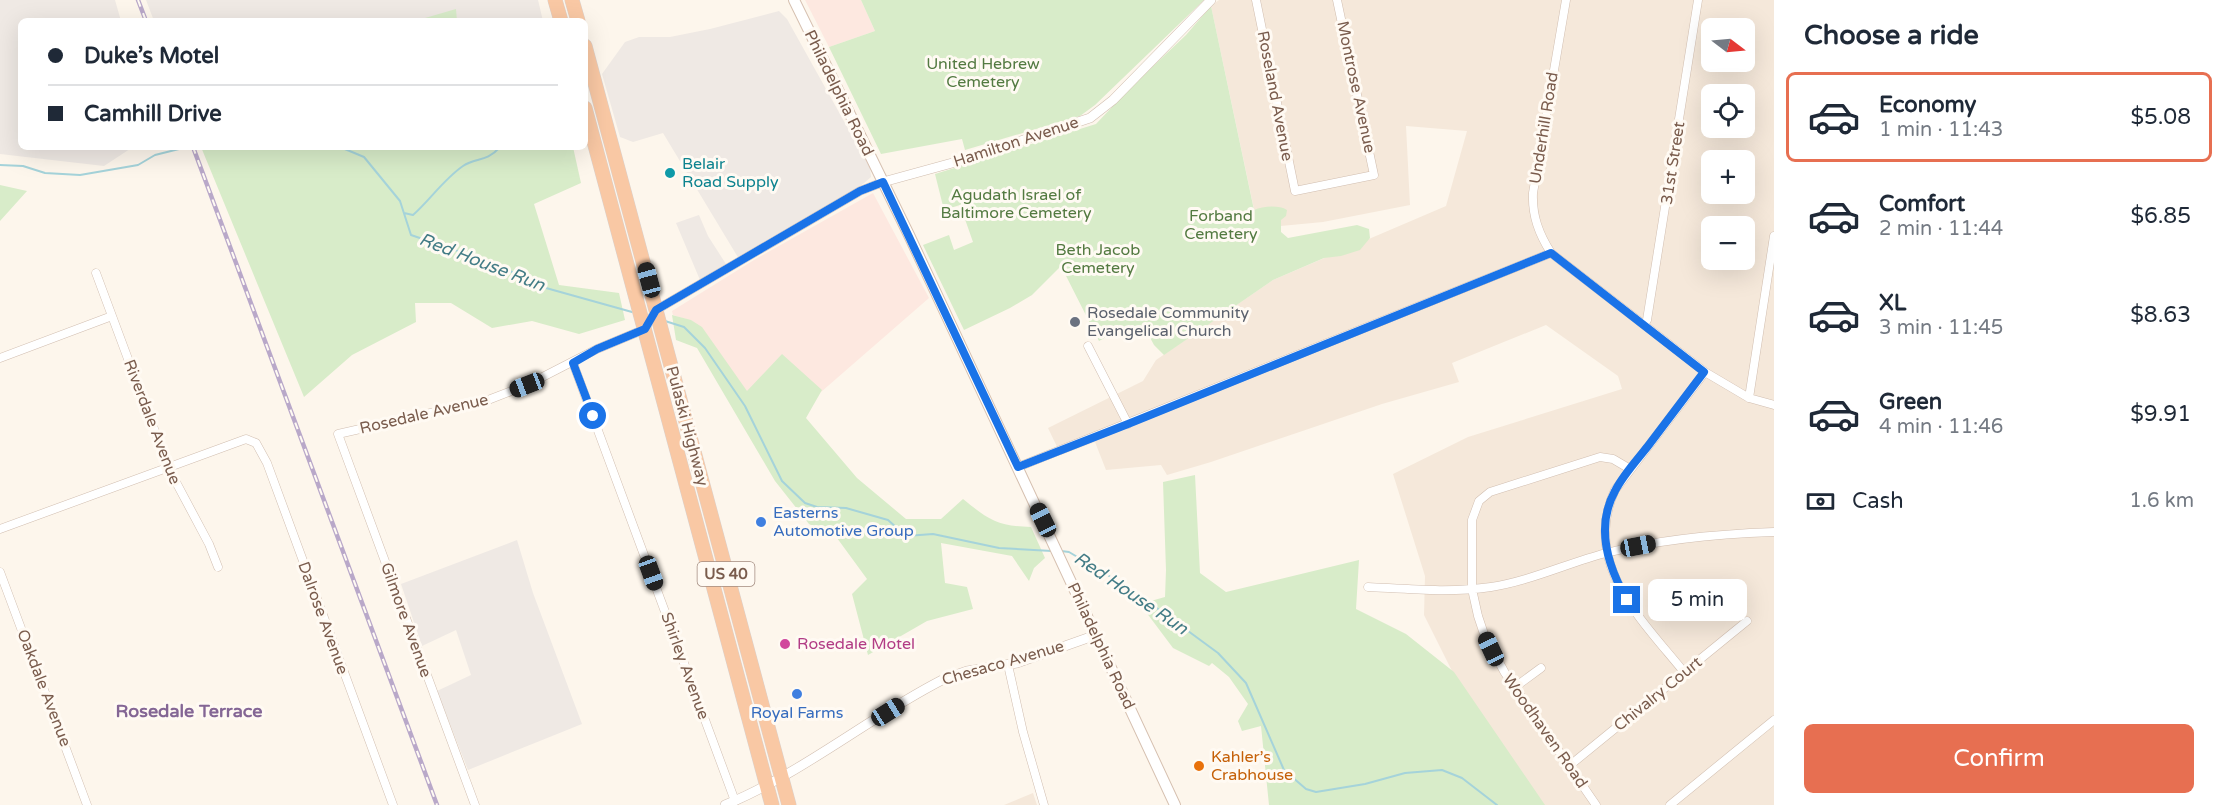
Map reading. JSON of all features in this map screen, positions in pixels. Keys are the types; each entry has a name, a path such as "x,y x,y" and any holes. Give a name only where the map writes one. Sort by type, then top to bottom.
{"highway":[{"path":"555,0 560,18"},
{"path":"572,0 577,18"},
{"name":"Pulaski Highway","path":"588,57 789,805"},
{"name":"Pulaski Highway","path":"588,119 772,805"}],"main road":[{"name":"Philadelphia Road","path":"794,0 1018,467 1175,805"}],"street":[{"name":"Hamilton Avenue","path":"883,182 967,159 1090,118 1113,100 1211,0"},
{"name":"Roseland Avenue","path":"1256,0 1295,191 1374,175"},
{"name":"Montrose Avenue","path":"1337,0 1374,175"},
{"name":"Underhill Road","path":"1551,253 1538,229 1533,210 1533,193 1566,0"},
{"name":"31st Street","path":"1644,325 1647,320 1657,266 1698,0"},
{"path":"645,329 656,310 860,191 883,182"},
{"path":"1749,398 1774,236"},
{"path":"1018,467 1551,253 1704,372 1749,398 1774,405"},
{"name":"Riverdale Avenue","path":"96,273 169,469 218,567"},
{"path":"0,358 112,316"},
{"name":"Rosedale Avenue","path":"338,434 488,400 527,385 597,349 645,329"},
{"path":"1088,346 1128,424"},
{"name":"Shirley Avenue","path":"573,363 735,801"},
{"path":"1684,672 1627,600 1611,568 1604,529 1607,508 1615,490 1704,372"},
{"name":"Gilmore Avenue","path":"338,434 475,805"},
{"name":"Dalrose Avenue","path":"169,469 246,440 258,445 393,805"},
{"name":"Woodhaven Road","path":"1596,805 1496,660 1485,637 1472,589 1472,520 1476,506 1484,496 1496,490 1600,457 1613,459 1630,469"},
{"path":"0,529 169,469"},
{"path":"1368,587 1441,591 1472,589 1508,583 1607,553 1689,538 1774,532"},
{"name":"Oakdale Avenue","path":"0,572 87,805"},
{"name":"Chivalry Court","path":"1569,766 1747,621"},
{"name":"Chesaco Avenue","path":"725,805 782,777 935,683 967,671 1008,665 1096,635"},
{"path":"1008,665 1023,732 1044,805"},
{"path":"1515,687 1541,668"},
{"path":"1670,805 1774,720"}],"shaded area":[{"path":"0,0 115,0 120,18 18,18 18,150 128,150 104,166 0,154"},
{"path":"146,0 538,0 542,18 153,18"},
{"path":"805,0 861,0 875,31 829,47"},
{"path":"1219,0 1774,0 1774,805 1544,805 1452,671 1424,615 1425,576 1393,474 1468,437 1622,389 1618,376 1546,325 1452,363 1459,382 1382,404 1167,475 1161,465 1106,470 1095,442 1061,455 1048,428 1143,381 1156,360 1273,280 1446,206 1467,131 1406,126 1410,205 1323,222 1258,228 1211,6"},
{"path":"779,11 787,19 870,168 871,177 856,190 739,259 663,133 633,142 620,137 602,74 625,42 639,37 670,37"},
{"path":"873,193 929,298 821,392 747,392 702,328 692,321 673,315 672,311 754,260"},
{"path":"699,215 708,236 726,264 700,280 676,223"},
{"path":"517,540 533,593 582,724 468,770 437,691 471,675 456,630 422,646 401,584"},
{"path":"1033,793 1037,805 1004,805"}],"green space":[{"name":"United Hebrew Cemetery","path":"861,0 1204,0 1095,105 1080,116 965,150 962,139 881,154 829,47 875,31"},
{"path":"1211,6 1254,210 1280,207 1287,210 1286,216 1281,220 1281,232 1288,238 1357,225 1369,229 1370,238 1360,250 1324,258 1273,280 1164,355 1154,345 1146,330 1126,326 1099,341 1061,266 1032,295 964,330 923,245 949,235 954,250 973,242 960,205 944,210 935,174 1096,124 1186,35"},
{"path":"456,9 457,18 425,18"},
{"path":"202,150 574,150 581,183 534,204 559,285 619,293 625,320 579,334 532,321 492,328 451,303 415,303 416,322 352,355 304,397"},
{"path":"0,185 27,191 0,221"},
{"path":"672,315 691,320 702,327 747,391 782,354 822,390 806,418 857,478 906,519 941,519 963,499 994,521 1031,527 1045,558 1034,568 1029,581 1012,556 941,543 945,583 967,587 973,609 927,621 868,655 852,594 867,579 837,538 809,524 775,481 697,348 676,340"},
{"path":"1195,475 1200,573 1226,592 1359,560 1356,609 1406,634 1454,672 1545,805 1269,805 1261,726 1242,731 1238,721 1248,704 1229,677 1212,663 1209,666 1173,648 1140,604 1165,597 1163,482"}],"waterway":[{"name":"Red House Run","path":"0,165 23,166 45,173 80,175 138,165 155,155 175,150"},
{"name":"Red House Run","path":"347,150 364,157 400,201 411,235 493,263 546,288 632,312"},
{"path":"404,213 413,215 456,171 468,163 486,158 497,150"},
{"name":"Red House Run","path":"665,321 684,327 705,348 745,406 782,481 805,503 817,507 846,508 888,520 906,536 933,534 999,548 1052,551"},
{"name":"Red House Run","path":"1061,551 1069,552 1106,574 1218,653 1246,683 1284,770 1306,789 1316,792 1365,784 1405,773 1442,770 1462,778 1497,805"}],"railway":[{"path":"138,0 145,18"},
{"path":"194,150 437,805"}],"place":[{"name":"Belair Road Supply","path":"670,173"},
{"name":"Rosedale Community Evangelical Church","path":"1075,322"},
{"name":"Easterns Automotive Group","path":"761,522"},
{"name":"Rosedale Motel","path":"785,644"},
{"name":"Royal Farms","path":"797,694"},
{"name":"Kahler’s Crabhouse","path":"1199,766"}],"district":[{"name":"Rosedale Terrace","path":"189,711"}],"route":[{"path":"593,416 573,363 597,349 645,329 656,310 860,191 883,182 1018,467 1551,253 1704,372 1621,481 1607,508 1604,529 1607,553 1611,568 1627,600"}],"park label":[{"name":"Agudath Israel of Baltimore Cemetery","path":"1016,204"},
{"name":"Forband Cemetery","path":"1221,225"},
{"name":"Beth Jacob Cemetery","path":"1098,259"}]}
